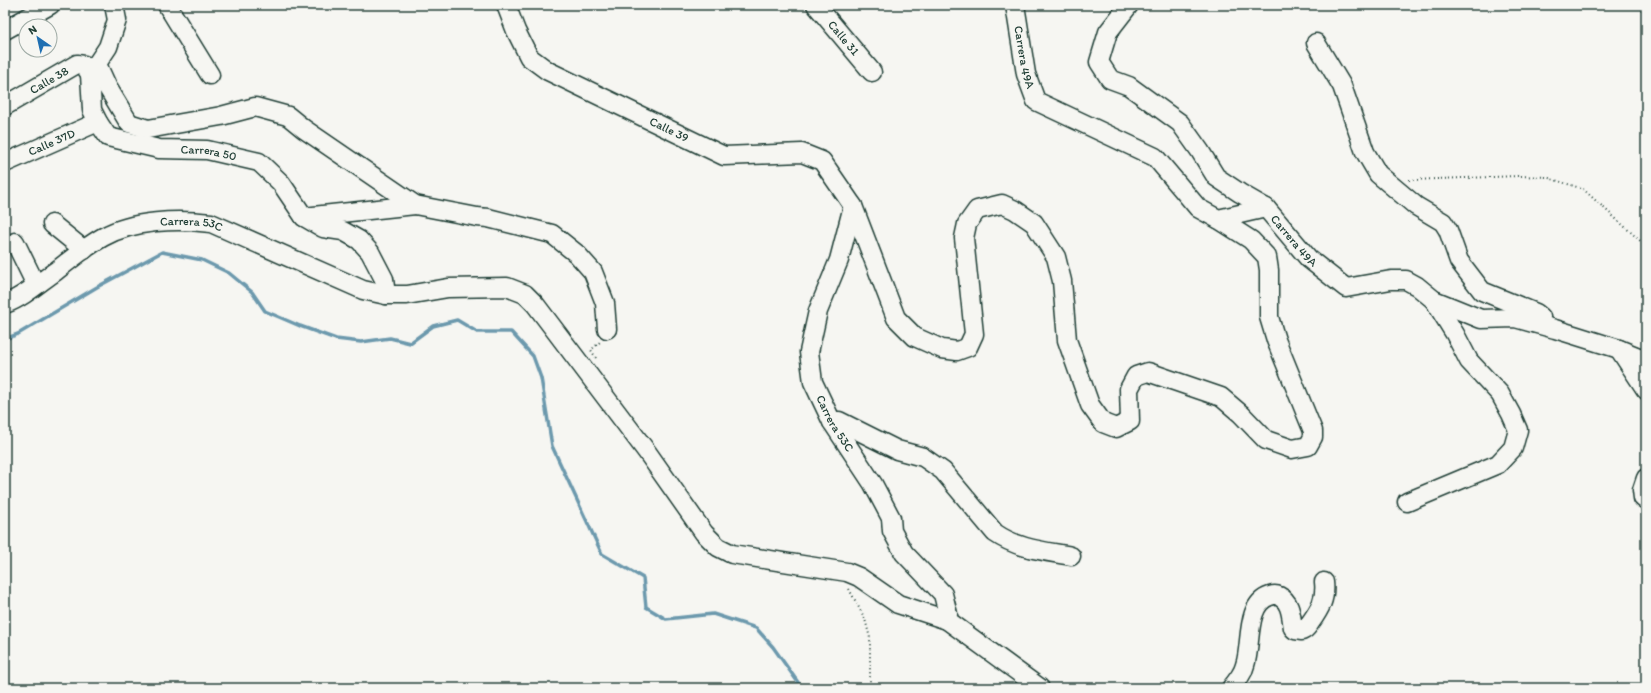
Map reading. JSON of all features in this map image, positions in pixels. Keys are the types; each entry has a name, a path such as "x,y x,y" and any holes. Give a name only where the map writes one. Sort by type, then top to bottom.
{"street":[{"path":"5,30 50,5"},
{"path":"114,5 116,20 108,47 94,69 108,88 129,123 148,129 214,117 255,107 288,116 304,129 415,205"},
{"path":"167,5 210,75"},
{"name":"Calle 39","path":"506,5 516,31 529,57 548,71 724,156 802,153 822,161 853,206 896,318 915,337 942,349 957,351 968,347 974,334 964,238 967,224 977,210 1002,204 1015,210 1034,223 1056,257 1062,281 1068,340 1090,405 1103,423 1116,428 1130,421 1129,388 1136,376 1148,372 1221,397 1241,414 1266,440 1292,449 1308,446 1313,437 1313,431 1276,340 1269,317 1269,270 1267,257 1251,240 1218,219"},
{"name":"Calle 31","path":"816,5 872,72"},
{"name":"Carrera 49A","path":"1014,5 1026,74 1036,101 1155,157 1198,208 1218,219 1266,208 1309,259 1346,288 1391,280 1406,280 1417,286 1434,300 1481,319 1515,318 1619,349 1646,360"},
{"path":"1129,5 1108,32 1099,62 1110,79 1129,86 1180,123 1216,177 1240,194 1266,208"},
{"path":"1316,43 1342,86 1365,152 1378,174 1416,206 1443,222 1448,230 1459,261 1482,291 1536,313 1555,329"},
{"name":"Calle 38","path":"5,106 77,64 94,69"},
{"name":"Carrera 50","path":"94,69 92,110 108,137 159,149 207,150 259,162 281,183 304,217 323,228 343,231 359,240 370,252 384,279 386,295"},
{"name":"Calle 37D","path":"5,163 98,122"},
{"path":"304,217 415,205 488,218 552,234 577,254 593,272 605,303 607,329"},
{"name":"Carrera 53C","path":"853,206 839,260 818,311 809,352 812,382 832,422 873,484 891,518 892,531 904,552 943,594 948,614 947,620"},
{"name":"Carrera 53C","path":"5,304 36,286 104,236 131,227 186,220 211,223 363,290 386,295 407,295 448,288 507,287 525,294 535,304 647,452 704,533 718,547 732,554 847,572 859,577 898,604 947,620 1040,688"},
{"path":"52,224 84,250"},
{"path":"15,242 36,286"},
{"path":"1407,502 1498,464 1513,448 1518,430 1500,394 1469,361 1455,334 1434,300"},
{"path":"1619,349 1646,390"},
{"path":"832,422 839,421 896,450 923,457 943,471 995,533 1004,539 1021,546 1071,556"},
{"path":"1646,478 1642,490 1643,498 1646,500"},
{"path":"1230,688 1238,680 1245,666 1250,630 1256,608 1259,604 1271,596 1280,596 1289,607 1293,628 1298,631 1302,631 1308,627 1320,611 1324,597 1324,582"}],"path":[{"path":"1407,180 1519,176 1546,177 1583,190 1646,246"},
{"path":"599,362 591,350 600,342 607,329"},
{"path":"847,572 846,585 864,619 870,638 870,688"}],"waterway":[{"path":"5,339 18,334 97,287 162,252 202,260 229,273 252,292 265,311 336,339 361,342 390,338 410,343 433,326 457,320 477,332 511,332 533,356 541,378 552,446 602,554 643,578 646,607 666,619 713,614 756,628 773,647 802,688"}]}
